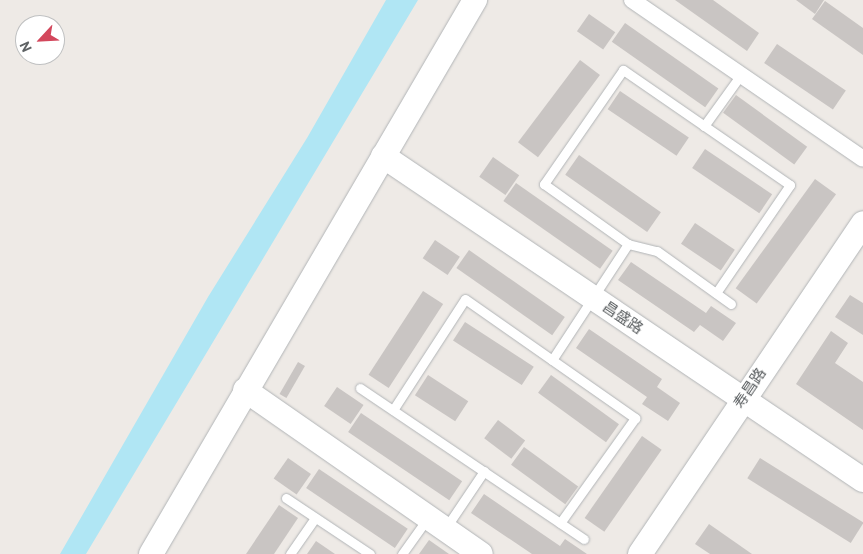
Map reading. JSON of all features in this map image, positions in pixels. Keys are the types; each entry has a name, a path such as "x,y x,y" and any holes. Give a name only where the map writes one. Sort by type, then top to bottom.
{"street":[{"path":"151,554 245,390 475,0"},
{"path":"632,0 863,159"},
{"name":"昌盛路","path":"385,153 750,399 863,470"},
{"name":"寿昌路","path":"650,554 863,224"},
{"name":"寿昌路","path":"640,554 863,240"},
{"path":"245,390 481,554"},
{"name":"昌盛路","path":"750,399 863,480"}],"lane":[{"path":"716,293 790,185 623,70 544,184 628,244 657,251 731,304"},
{"path":"704,126 740,76"},
{"path":"552,360 628,244"},
{"path":"393,410 465,299 635,418 560,523"},
{"path":"360,388 584,539"},
{"path":"402,554 436,524 484,471"},
{"path":"286,498 370,554"},
{"path":"290,554 315,518"}],"water":[{"path":"386,0 418,0 86,554 60,554 208,297 307,138"}],"building":[{"path":"675,0 713,0 759,33 747,51"},
{"path":"796,0 824,0 815,14"},
{"path":"825,1 863,28 863,55 812,19"},
{"path":"589,14 615,32 603,50 577,31"},
{"path":"625,23 718,88 705,107 612,42"},
{"path":"777,44 846,90 833,109 764,63"},
{"path":"580,60 600,75 538,157 518,142"},
{"path":"620,91 689,137 677,156 608,109"},
{"path":"736,95 807,147 794,165 723,113"},
{"path":"705,149 772,194 759,213 692,168"},
{"path":"579,155 661,212 647,232 565,175"},
{"path":"493,157 519,175 505,195 479,177"},
{"path":"815,179 836,194 757,303 736,288"},
{"path":"516,183 613,251 600,269 503,201"},
{"path":"695,223 735,250 721,271 681,244"},
{"path":"435,240 460,257 448,275 423,258"},
{"path":"469,250 565,317 552,335 456,268"},
{"path":"631,262 706,313 711,306 736,323 723,341 700,325 694,332 618,280"},
{"path":"423,291 443,304 389,388 369,375"},
{"path":"850,295 863,303 863,335 835,317"},
{"path":"465,322 534,367 522,385 453,340"},
{"path":"589,329 662,379 657,387 680,403 668,421 642,404 647,397 576,348"},
{"path":"831,331 848,343 835,363 863,382 863,430 796,384"},
{"path":"298,362 305,366 286,398 280,394"},
{"path":"428,375 468,401 455,421 415,395"},
{"path":"551,375 619,424 606,442 538,393"},
{"path":"337,387 364,405 351,424 324,406"},
{"path":"361,413 462,481 449,500 348,432"},
{"path":"498,420 525,440 511,459 484,438"},
{"path":"642,436 662,450 604,532 585,518"},
{"path":"524,447 578,486 565,504 511,465"},
{"path":"288,458 311,474 297,495 274,478"},
{"path":"760,458 863,522 851,543 747,478"},
{"path":"319,469 408,529 395,548 306,488"},
{"path":"484,494 560,546 565,539 587,554 532,554 471,513"},
{"path":"279,505 298,518 274,554 246,554"},
{"path":"709,524 752,554 710,554 695,544"},
{"path":"429,540 449,554 419,554"},
{"path":"316,541 335,554 307,554"}]}
